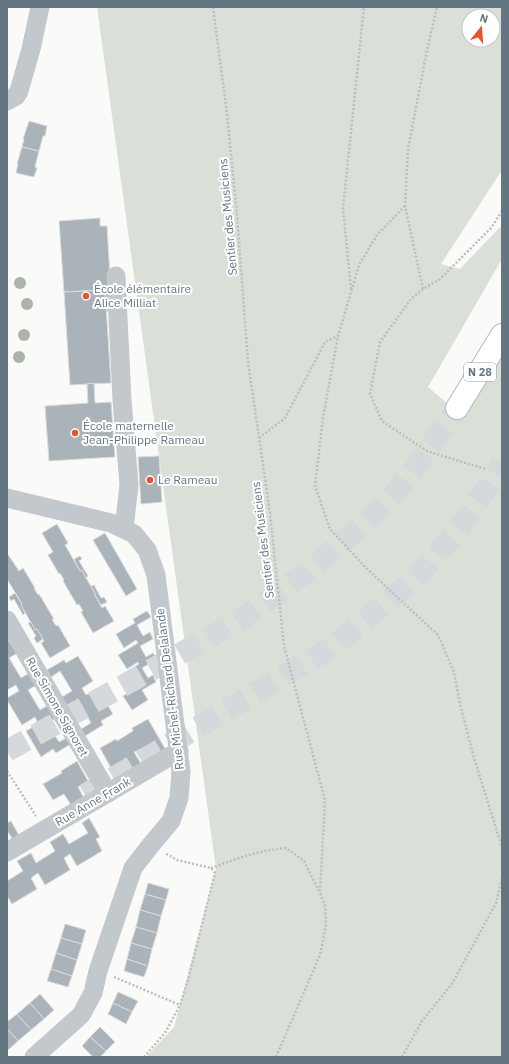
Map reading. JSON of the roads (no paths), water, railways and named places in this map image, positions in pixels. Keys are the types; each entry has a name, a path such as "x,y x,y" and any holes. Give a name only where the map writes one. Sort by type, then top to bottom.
{"highway":[{"name":"N 28","path":"457,408 502,335"}],"street":[{"path":"7,100 16,96 20,91 40,7"},
{"path":"116,276 122,400 129,485 124,529"},
{"name":"Rue Michel-Richard Delalande","path":"7,498 111,523 134,534 147,550 156,576 181,772 180,798 171,821 133,868 98,971 93,993 81,1015 34,1057"},
{"name":"Rue Simone Signoret","path":"7,620 108,793"},
{"name":"Rue Anne Frank","path":"7,852 179,752"}],"tunnel":[{"path":"7,751 240,620 308,571 367,521 394,494 416,467 457,408"},
{"path":"85,795 332,647 415,579 457,531 502,464"}],"place":[{"name":"École élémentaire Alice Milliat","path":"86,296"},
{"name":"École maternelle Jean-Philippe Rameau","path":"75,433"},
{"name":"Le Rameau","path":"150,480"}]}
